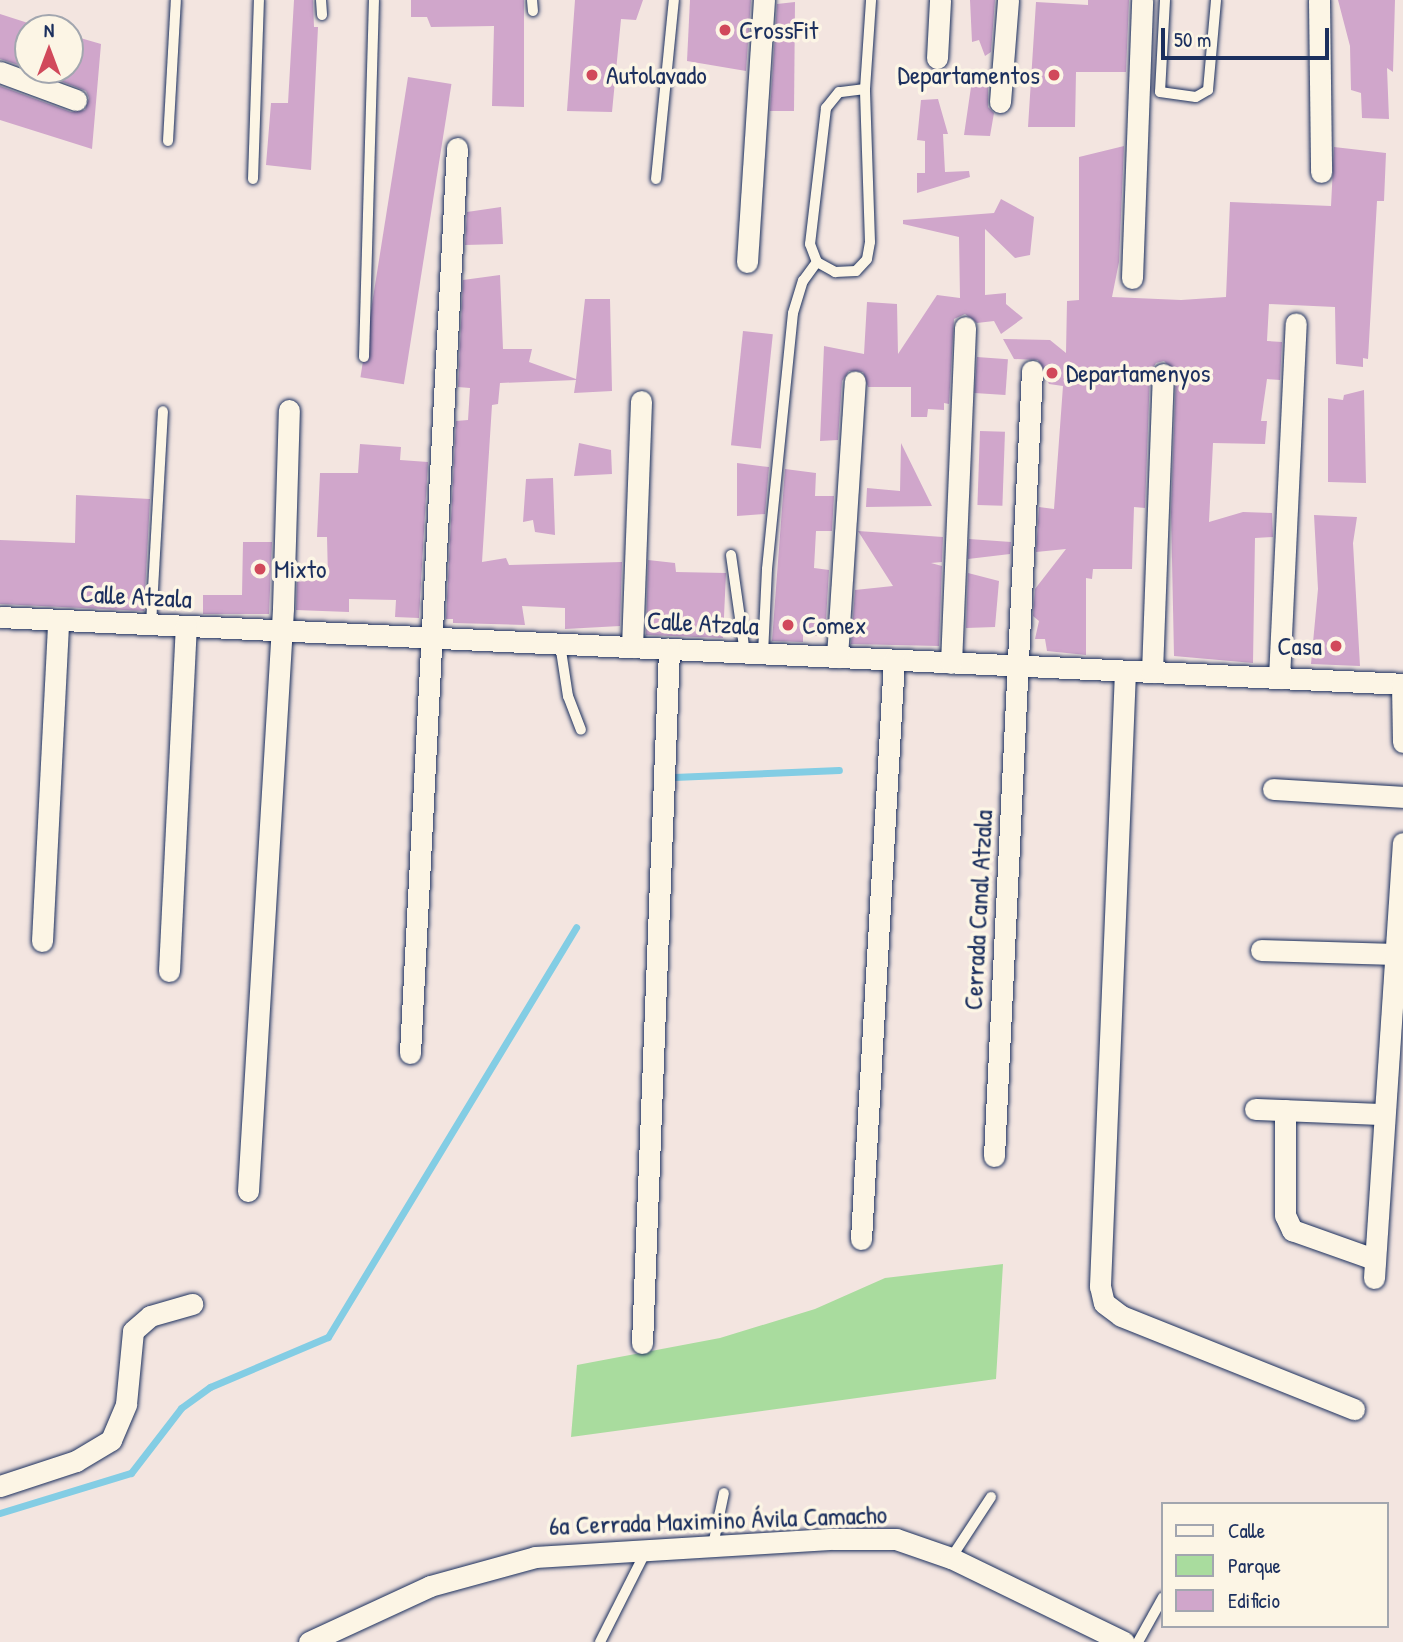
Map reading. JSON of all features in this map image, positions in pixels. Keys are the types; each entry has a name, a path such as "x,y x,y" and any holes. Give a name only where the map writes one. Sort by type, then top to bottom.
{"street":[{"path":"747,262 764,0"},
{"path":"937,58 940,0"},
{"path":"1000,102 1008,0"},
{"path":"1132,278 1142,0"},
{"path":"1319,0 1321,172"},
{"path":"0,72 76,100"},
{"path":"410,1053 434,638 457,148"},
{"path":"1279,678 1296,323"},
{"path":"951,663 965,327"},
{"name":"Cerrada Canal Atzala","path":"994,1156 1015,666 1032,370"},
{"path":"1152,672 1163,374"},
{"path":"837,657 855,382"},
{"path":"632,647 641,401"},
{"path":"248,1191 281,631 289,410"},
{"name":"Calle Atzala","path":"0,617 1402,684"},
{"path":"42,941 58,620"},
{"path":"169,971 186,626"},
{"path":"642,1343 669,649"},
{"path":"861,1239 894,660"},
{"path":"1125,671 1100,1286 1104,1303 1121,1316 1354,1409"},
{"path":"1402,684 1403,742"},
{"path":"1273,789 1403,797"},
{"path":"1285,1110 1285,1215 1292,1230 1374,1269 1382,1114 1403,843"},
{"path":"1261,950 1394,954"},
{"path":"1255,1109 1382,1114"},
{"path":"0,1486 86,1457 110,1440 126,1404 133,1331 150,1316 192,1304"},
{"name":"6a Cerrada Maximino Ávila Camacho","path":"309,1642 430,1587 483,1568 535,1557 647,1548 896,1539 951,1558 1124,1642"}],"lane":[{"path":"168,141 176,0"},
{"path":"253,179 259,0"},
{"path":"321,0 322,15"},
{"path":"364,357 374,0"},
{"path":"656,179 674,0"},
{"path":"865,89 839,92 826,108 810,244 817,262 835,272 856,271 867,259 865,89 871,0"},
{"path":"1165,0 1160,92 1195,97 1208,90 1216,0"},
{"path":"754,653 767,569 793,313 803,281 817,262"},
{"path":"151,625 163,411"},
{"path":"731,555 754,653"},
{"path":"559,644 568,696 581,730"},
{"path":"713,1545 724,1493"},
{"path":"951,1558 991,1497"},
{"path":"600,1642 647,1548"},
{"path":"1138,1642 1162,1599"}],"green space":[{"path":"1003,1264 996,1379 571,1437 577,1365 720,1338 815,1309 885,1278"}],"building":[{"path":"294,0 313,0 314,27 318,27 311,170 266,165 271,103 288,103"},
{"path":"411,0 524,0 524,107 492,106 494,26 431,27 427,17 411,17"},
{"name":"Autolavado","path":"575,0 643,0 636,20 621,19 612,112 567,111"},
{"name":"CrossFit","path":"690,0 751,0 746,71 687,61"},
{"path":"970,0 995,0 991,52 985,56 979,40 972,42"},
{"path":"1088,0 1129,0 1126,72 1076,72 1075,127 1028,127 1036,2 1088,5"},
{"path":"1338,0 1395,0 1393,72 1387,68 1389,119 1362,118 1361,93 1351,90 1350,46"},
{"path":"795,2 794,111 770,111 777,4"},
{"path":"0,14 14,18 14,64 0,59"},
{"path":"84,39 101,44 92,149 0,120 0,86 71,112 85,110 89,98 86,91 68,84 84,84"},
{"path":"408,77 451,84 404,384 360,377"},
{"path":"988,86 988,107 994,113 990,136 964,135 971,87"},
{"path":"938,99 948,134 943,134 945,172 969,171 970,177 917,193 917,173 925,173 925,141 917,140 921,100"},
{"path":"1124,146 1119,262 1112,297 1181,300 1226,297 1230,202 1331,206 1334,147 1386,153 1384,201 1377,201 1368,359 1363,358 1363,367 1336,364 1335,307 1269,304 1267,341 1282,342 1280,380 1267,379 1261,421 1267,421 1265,444 1213,443 1209,522 1243,512 1272,513 1273,537 1255,538 1253,663 1174,656 1171,512 1176,374 1164,361 1156,363 1150,373 1145,508 1134,507 1132,569 1093,569 1092,579 1086,578 1086,655 1047,651 1045,639 1035,639 1039,621 1033,616 1035,589 1066,549 1036,552 1039,507 1054,509 1063,386 1049,384 1038,360 1014,359 1003,339 1050,340 1066,353 1067,301 1079,300 1079,157"},
{"path":"1001,199 1034,217 1030,255 1015,258 985,229 985,295 1006,293 1006,304 1023,318 1001,334 994,321 977,323 965,314 954,319 949,404 944,403 944,410 928,409 927,417 911,417 911,387 868,387 863,372 849,371 842,381 838,440 820,441 824,346 864,354 867,302 897,304 898,354 937,295 960,298 959,237 903,224 903,220 994,213"},
{"path":"501,207 503,244 465,245 467,212"},
{"path":"500,275 503,349 532,349 529,362 576,379 585,299 610,299 612,391 574,393 576,380 500,383 498,404 492,405 482,562 506,558 509,565 622,562 620,626 565,629 565,608 522,606 525,625 453,623 453,619 446,619 456,421 468,420 470,388 458,387 463,280"},
{"path":"743,331 773,334 761,449 731,445"},
{"path":"977,357 1008,359 1005,395 974,393"},
{"path":"1364,390 1366,483 1328,482 1328,398 1343,400 1344,395"},
{"path":"980,431 1005,432 1002,506 977,505"},
{"path":"579,443 611,450 612,474 574,476"},
{"path":"901,443 932,506 866,507 867,488 900,491"},
{"path":"360,444 401,447 400,460 428,462 419,618 395,617 396,600 349,599 349,612 296,610 297,582 328,578 327,537 317,537 320,473 358,473"},
{"path":"737,463 769,467 765,514 737,516"},
{"path":"785,469 816,473 815,496 834,496 832,531 816,531 814,568 829,570 825,637 803,634 803,642 772,641"},
{"path":"553,478 555,535 535,532 533,520 523,522 526,479"},
{"path":"76,495 150,499 144,611 0,604 0,540 75,543"},
{"path":"1314,515 1357,517 1353,543 1360,666 1311,664 1318,589"},
{"path":"858,531 943,537 942,562 931,563 942,566 939,646 851,644 855,590 893,586"},
{"path":"969,539 1011,542 1010,554 968,559"},
{"name":"Mixto","path":"243,542 272,542 269,614 203,614 203,595 242,595"},
{"path":"648,560 675,563 676,572 726,573 723,638 646,635"},
{"path":"968,573 999,581 995,627 966,628"}],"waterway":[{"path":"674,777 839,770"},
{"path":"0,1513 131,1473 181,1408 210,1387 328,1337 576,927"}],"place":[{"name":"CrossFit","path":"725,30"},
{"name":"Autolavado","path":"592,75"},
{"name":"Departamentos","path":"1054,75"},
{"name":"Departamenyos","path":"1052,373"},
{"name":"Mixto","path":"260,569"},
{"name":"Comex","path":"788,625"},
{"name":"Casa","path":"1336,646"}]}
